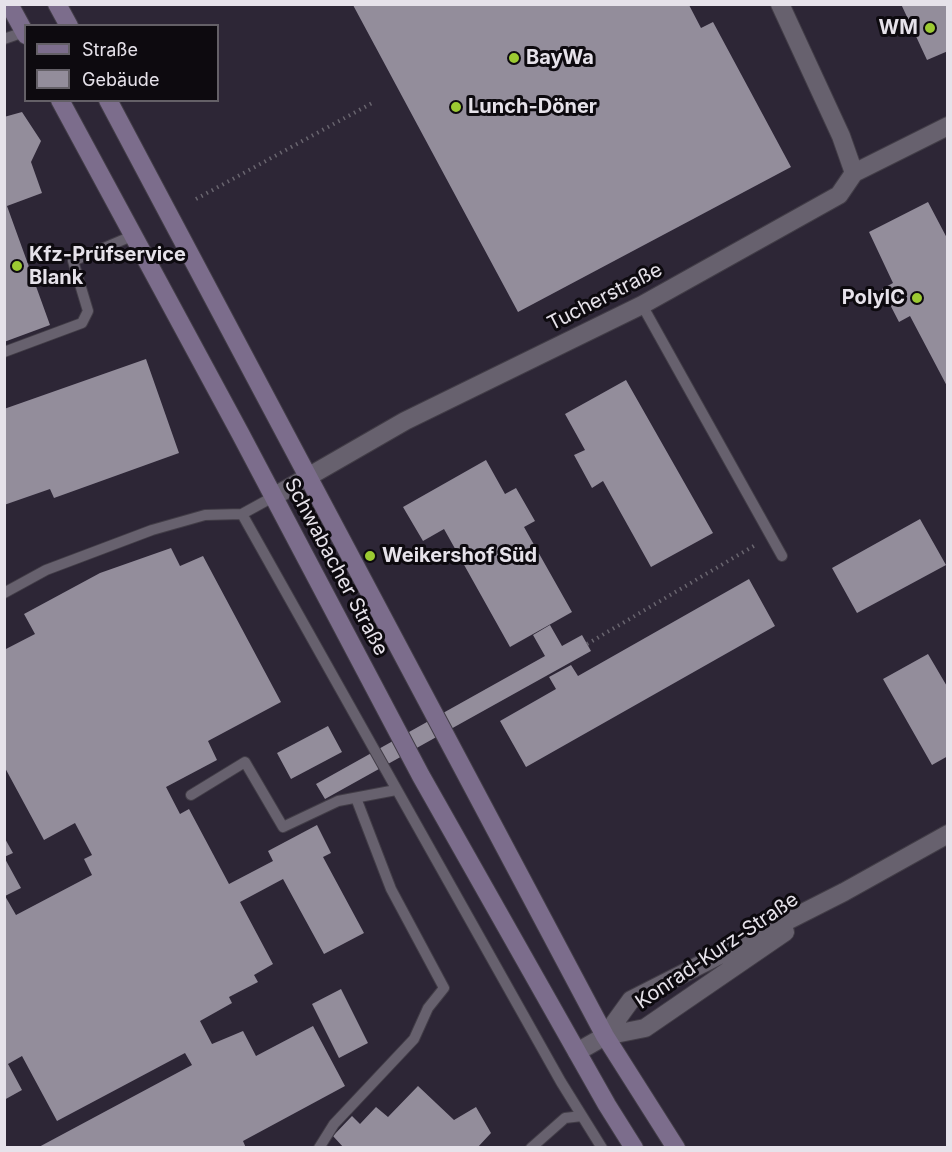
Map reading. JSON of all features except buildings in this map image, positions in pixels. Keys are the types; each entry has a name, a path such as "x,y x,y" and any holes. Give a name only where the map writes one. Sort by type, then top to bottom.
{"main road":[{"path":"9,4 24,31"},
{"path":"57,4 68,24"},
{"name":"Schwabacher Straße","path":"61,102 421,776 634,1148"},
{"name":"Schwabacher Straße","path":"109,102 606,1036 676,1148"}],"street":[{"path":"780,4 841,136 854,173"},
{"name":"Tucherstraße","path":"273,497 405,421 642,305 839,195 854,173 948,126"},
{"name":"Konrad-Kurz-Straße","path":"606,1036 631,1000 844,892 948,834"},
{"name":"Konrad-Kurz-Straße","path":"606,1036 645,1028 844,892"},
{"path":"577,1052 606,1036"}],"lane":[{"path":"4,39 24,33"},
{"path":"4,352 82,323 88,311 72,267 73,261 132,236"},
{"path":"642,305 782,556"},
{"path":"4,593 46,570 152,530 205,515 242,514 273,497"},
{"path":"242,514 396,790 602,1148"},
{"path":"190,795 245,762 283,827 338,801 396,790"},
{"path":"319,1148 334,1124 414,1039 429,1008 444,988 391,889 356,798"},
{"path":"531,1148 565,1118 582,1116"}],"path":[{"path":"196,199 374,102"},
{"path":"587,644 771,536"}],"shaded area":[{"path":"5,5 947,5 947,1147 5,1148"}],"place":[{"name":"WM","path":"930,28"},
{"name":"BayWa","path":"514,58"},
{"name":"Lunch-Döner","path":"456,107"},
{"name":"Kfz-Prüfservice Blank","path":"17,266"},
{"name":"PolyIC","path":"917,298"},
{"name":"Weikershof Süd","path":"370,556"}]}
